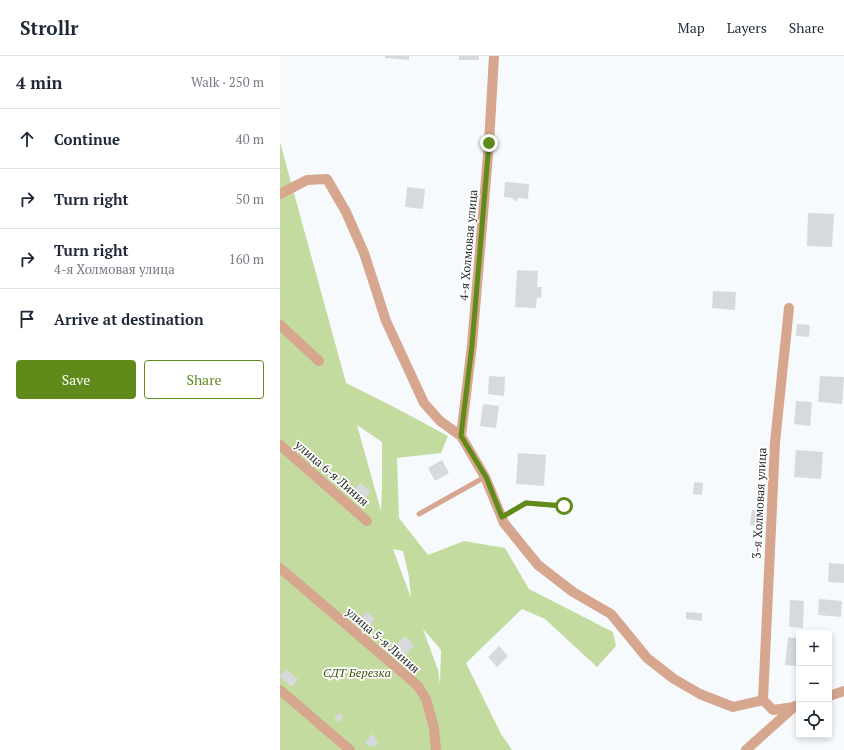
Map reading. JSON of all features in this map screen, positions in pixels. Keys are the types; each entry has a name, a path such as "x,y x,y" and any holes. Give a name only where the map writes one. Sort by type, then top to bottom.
{"street":[{"name":"4-я Холмовая улица","path":"461,436 473,337 489,143 494,56"},
{"path":"280,194 307,180 327,179 346,212 364,253 386,322 424,402 440,421 461,436 486,477 504,523 538,565 573,592 611,614 647,658 674,679 700,694 733,707 763,700 773,710 796,706"},
{"name":"3-я Холмовая улица","path":"763,700 776,442 789,308"},
{"path":"280,325 319,361"},
{"name":"улица 6-я Линия","path":"280,445 367,521"},
{"name":"улица 5-я Линия","path":"280,568 418,686 426,699 434,728 436,750"},
{"path":"280,690 350,750"},
{"path":"832,695 844,691"},
{"path":"746,750 796,707"}],"lane":[{"path":"419,514 486,477"},
{"path":"502,517 526,503 564,506"}],"green space":[{"name":"СДТ Березка","path":"280,142 346,383 448,436 441,453 397,458 399,518 428,555 464,541 505,548 529,589 613,632 616,646 597,667 545,619 522,609 466,663 501,734 512,750 280,750","holes":["357,425 382,442 381,511","393,549 403,551 409,577 411,598","423,629 441,650 440,684 438,670"]}],"building":[{"path":"385,56 409,56 409,60 385,58"},
{"path":"459,56 479,56 479,60 459,60"},
{"path":"505,182 529,184 528,199 518,198 517,201 513,200 513,198 504,197"},
{"path":"407,187 425,189 423,209 405,207"},
{"path":"808,213 834,214 832,247 807,246"},
{"path":"517,270 538,271 537,287 542,287 541,298 537,297 536,308 515,307"},
{"path":"713,291 736,292 735,310 712,308"},
{"path":"797,324 810,325 809,337 796,336"},
{"path":"489,376 505,377 504,396 488,394"},
{"path":"820,376 844,377 842,404 818,402"},
{"path":"796,401 812,402 810,426 794,424"},
{"path":"483,404 499,406 496,428 480,426"},
{"path":"796,450 823,452 821,479 794,477"},
{"path":"518,453 546,455 544,486 516,484"},
{"path":"442,460 449,473 435,481 428,468"},
{"path":"694,482 703,483 702,495 693,494"},
{"path":"360,483 371,491 364,501 353,492"},
{"path":"752,510 762,511 761,526 750,525"},
{"path":"829,563 844,564 844,583 828,582"},
{"path":"819,599 842,601 841,617 818,615"},
{"path":"790,600 804,601 803,628 789,627"},
{"path":"367,612 375,619 368,627 360,619"},
{"path":"686,612 702,613 702,621 686,619"},
{"path":"405,636 414,646 401,660 391,650"},
{"path":"788,637 796,638 796,666 785,665"},
{"path":"499,646 508,656 497,667 488,657"},
{"path":"286,670 298,679 292,687 280,677"},
{"path":"339,713 344,716 339,722 334,719"},
{"path":"371,734 378,742 375,747 371,745 370,747 365,743"}],"route":[{"path":"489,143 472,345 461,436 486,477 502,517 526,503 564,506"}]}
